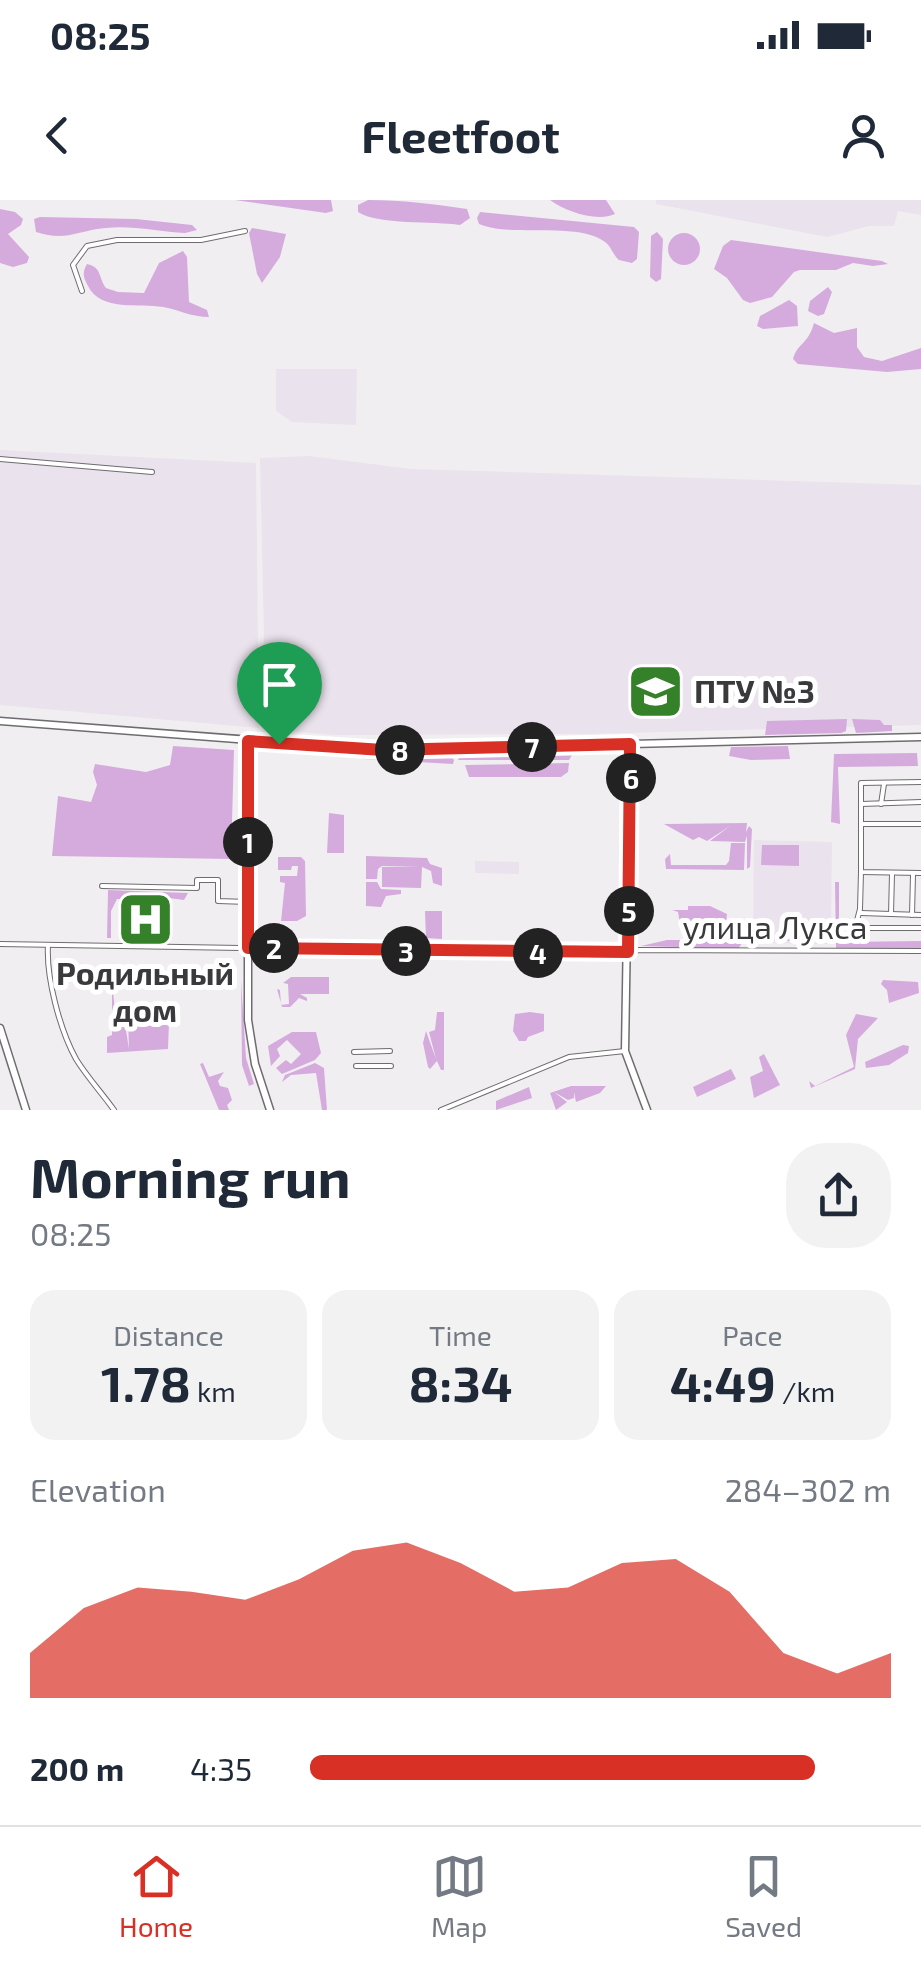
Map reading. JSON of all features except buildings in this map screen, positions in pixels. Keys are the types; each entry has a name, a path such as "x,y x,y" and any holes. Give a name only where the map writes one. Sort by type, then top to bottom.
{"main road":[{"path":"0,722 383,750 921,738"},
{"path":"248,741 250,1043 270,1110"},
{"path":"630,744 626,1051 646,1110"},
{"path":"0,1028 26,1110"}],"street":[{"path":"82,292 73,266 87,246 118,240 200,240 245,230"},
{"path":"0,459 152,472"},
{"path":"880,804 885,782"},
{"path":"921,782 861,783 861,872 855,928 921,928"},
{"path":"861,804 921,802"},
{"path":"861,824 921,824"},
{"path":"861,872 921,873"},
{"path":"892,873 892,914"},
{"path":"912,915 914,873"},
{"path":"102,886 196,888 197,880 218,880 218,902 248,902"},
{"path":"859,913 921,915"},
{"name":"улица Лукса","path":"0,944 442,951 921,951"},
{"path":"48,945 54,1002 74,1056 114,1110"},
{"path":"354,1052 390,1051"},
{"path":"442,1110 561,1060 626,1051"},
{"path":"356,1066 391,1066"}],"shaded area":[{"path":"235,200 331,200 333,211 326,213"},
{"path":"368,200 467,209 470,218 460,225 379,219 358,212 358,205"},
{"path":"550,200 606,200 615,214 582,214"},
{"path":"656,200 921,200 921,215 898,211 894,226 869,226 827,237 656,204"},
{"path":"0,209 15,212 23,219 8,234 29,257 27,263 13,267 0,263"},
{"path":"480,212 634,227 639,232 637,259 632,263 619,260 605,242 579,232 509,230 479,224"},
{"path":"34,219 136,219 192,225 197,230 185,233 116,227 56,236 36,232"},
{"path":"252,228 286,234 280,257 262,283 249,233"},
{"path":"657,232 663,239 661,279 656,282 650,277 651,236"},
{"path":"684,233 695,238 700,249 695,260 684,265 673,260 668,249 673,238"},
{"path":"731,240 888,264 853,263 836,270 800,270 772,297 750,303 714,269 723,246"},
{"path":"183,251 187,257 189,302 207,310 209,317 163,307 111,303 94,294 84,277 87,264 92,265 106,288 144,293 159,263"},
{"path":"828,287 832,292 824,314 818,316 808,311 810,301"},
{"path":"789,300 797,306 798,326 757,326 760,316"},
{"path":"814,323 834,333 857,328 857,347 864,357 882,361 921,348 921,369 887,372 798,364 793,359 795,353"},
{"path":"276,369 357,369 356,425 292,422 276,411"},
{"path":"0,450 256,463 259,728 0,705"},
{"path":"309,456 411,469 921,485 921,725 591,734 334,735 266,729 260,458"},
{"path":"847,719 846,731 841,733 765,735 767,721"},
{"path":"852,719 880,720 884,725 892,725 892,731 856,733"},
{"path":"173,746 234,750 231,859 52,856 58,796 91,802 97,785 95,764 146,772 170,765"},
{"path":"788,746 790,759 729,756 731,747"},
{"path":"566,751 572,755 569,760 458,760 461,754"},
{"path":"239,753 243,753 241,864 238,864"},
{"path":"364,753 449,754 454,760 453,764 363,759"},
{"path":"917,753 918,766 838,767 840,824 831,822 834,754"},
{"path":"569,763 568,772 561,777 469,777 465,765"},
{"path":"329,813 344,815 344,853 327,853"},
{"path":"747,823 746,832 749,826 752,829 747,869 747,836 745,842 710,841 730,826 707,841 699,837 693,840 664,824"},
{"path":"754,840 832,842 831,929 827,944 753,943"},
{"path":"731,843 745,843 744,870 666,869 665,859 670,854 671,865 726,865"},
{"path":"762,845 799,845 799,866 761,865"},
{"path":"366,856 427,858 430,864 442,868 442,886 433,883 431,871 422,867 421,888 382,887 382,867 419,867 382,866 377,879 366,879"},
{"path":"278,857 301,857 305,861 306,916 297,921 281,921 285,883 280,882 280,876 297,876 298,866 278,870"},
{"path":"475,861 519,862 519,874 475,873"},
{"path":"366,882 377,882 381,889 401,890 401,894 386,896 381,907 366,906"},
{"path":"835,882 839,882 839,942 921,941 921,948 836,948"},
{"path":"108,890 188,893 184,900 161,897 158,909 124,909 122,899 117,899 111,911 111,938 107,938"},
{"path":"688,906 710,906 727,914 726,924 680,923 678,912 672,910 688,910"},
{"path":"425,911 442,911 442,939 426,938"},
{"path":"755,933 827,934 827,941 755,941"},
{"path":"667,940 744,940 738,949 641,946"},
{"path":"291,977 329,977 329,994 300,994 307,1001 299,998 290,1007 281,1005 289,1004 288,984 283,983"},
{"path":"241,980 246,1058 254,1084 249,1086 242,1065"},
{"path":"883,980 918,982 919,993 889,1003"},
{"path":"112,981 116,1021 125,1024 129,1049 128,1020 169,1022 168,1049 107,1053 107,1037 112,1035"},
{"path":"437,1012 444,1012 444,1070 437,1061 428,1067 423,1043 426,1031 436,1059 429,1032 435,1030"},
{"path":"515,1014 544,1014 544,1031 519,1041 513,1031"},
{"path":"856,1014 878,1018 858,1039 855,1069 811,1088 809,1081 815,1086 854,1067 846,1035"},
{"path":"292,1032 316,1032 321,1053 315,1060 282,1074 276,1068 286,1060 291,1064 301,1054 287,1040 277,1049 280,1056 271,1066 268,1046"},
{"path":"909,1046 908,1053 889,1065 866,1068 865,1062"},
{"path":"764,1054 780,1085 754,1098 750,1077 763,1071 759,1057"},
{"path":"203,1063 209,1077 224,1072 218,1081 228,1088 232,1100 227,1105 229,1110 219,1110 200,1064"},
{"path":"315,1063 324,1068 327,1110 322,1110 316,1073 291,1075 282,1082 285,1075"},
{"path":"731,1069 736,1079 697,1097 693,1087"},
{"path":"571,1086 606,1086 600,1093 576,1102 574,1092 574,1098 568,1100 554,1092 567,1102 556,1110 550,1093"},
{"path":"529,1087 532,1098 496,1110 496,1101"}],"place":[{"name":"ПТУ №3","path":"655,692"},
{"name":"Родильный дом","path":"145,920"}],"route":[{"path":"248,741 279,744 458,750 630,744 628,952 248,948 248,741"}]}
